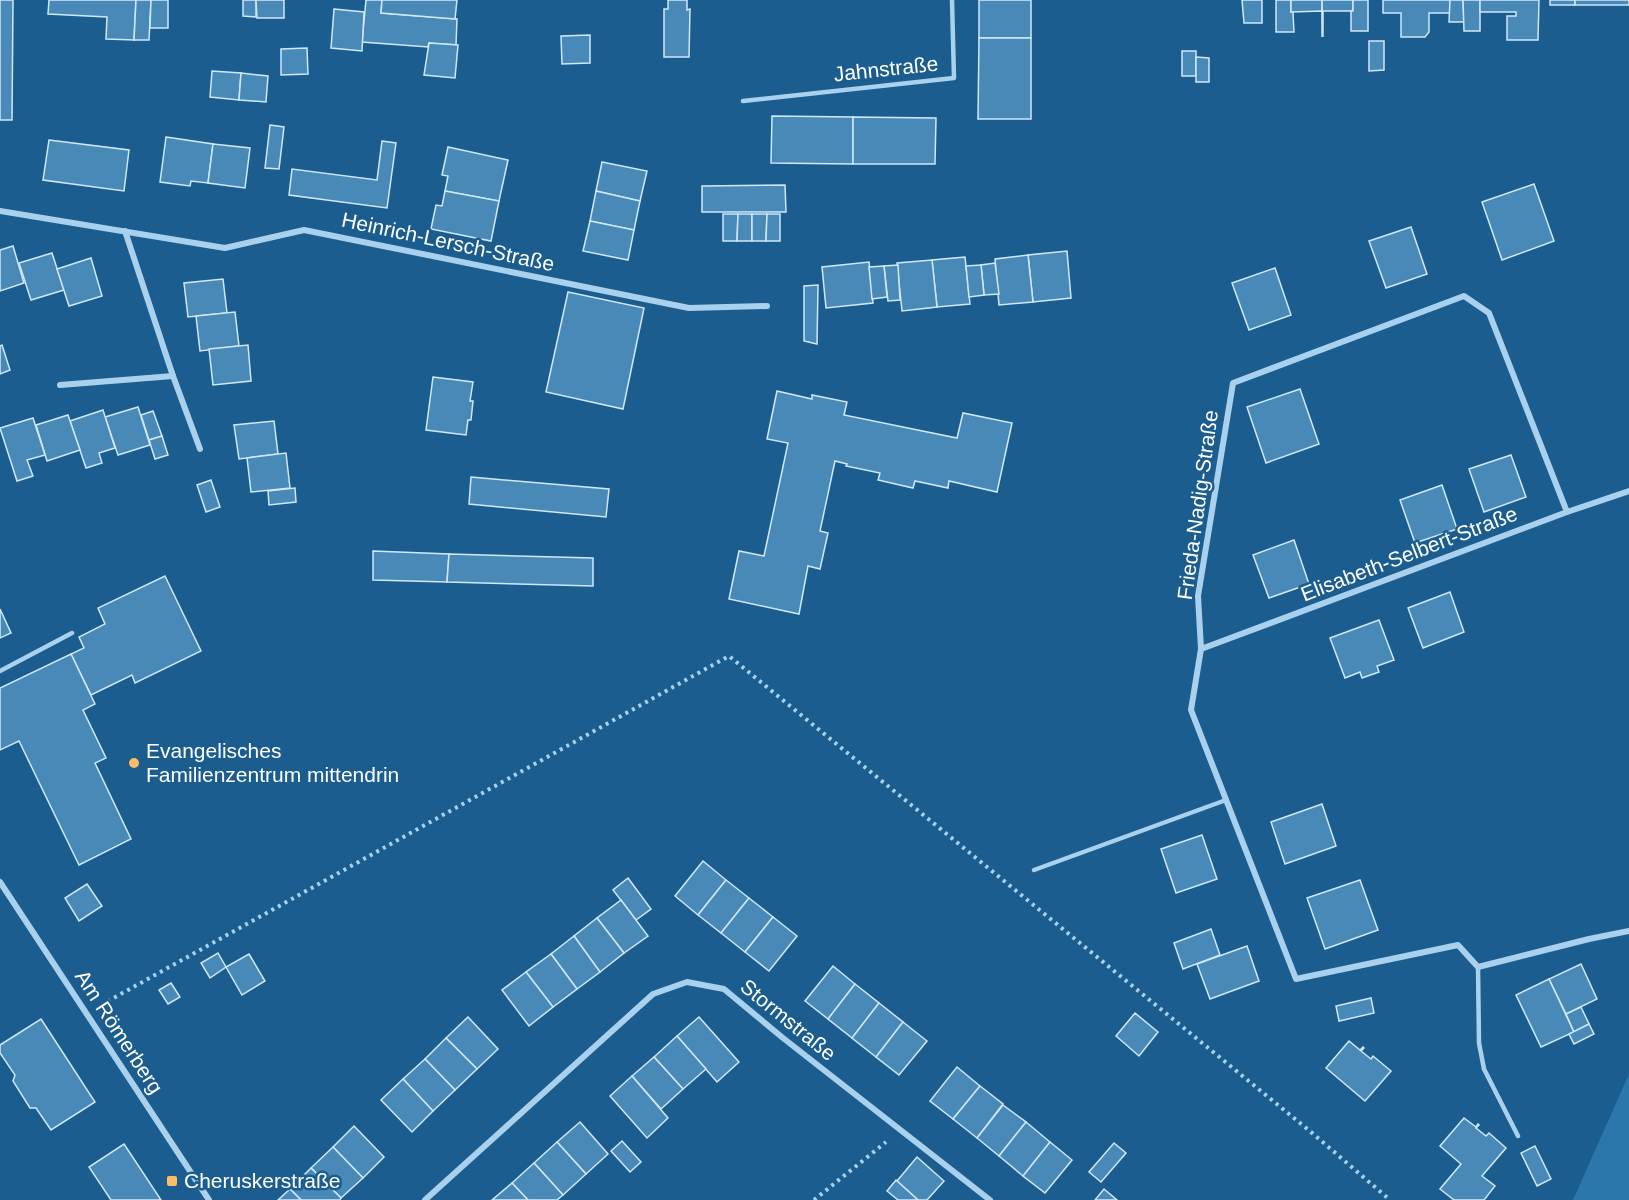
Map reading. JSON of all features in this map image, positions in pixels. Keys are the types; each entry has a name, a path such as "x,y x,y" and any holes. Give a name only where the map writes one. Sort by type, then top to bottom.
{"street":[{"name":"Heinrich-Lersch-Straße","path":"0,210 225,248 303,230 688,308 767,306"},
{"path":"125,231 200,449"},
{"name":"Frieda-Nadig-Straße","path":"1478,967 1458,945 1296,979 1191,710 1201,649 1198,596 1233,383 1464,296 1489,312 1567,512"},
{"path":"60,386 173,376"},
{"name":"Elisabeth-Selbert-Straße","path":"1201,649 1629,491"},
{"name":"Am Römerberg","path":"0,882 209,1200"},
{"path":"1478,967 1589,939 1629,932"},
{"name":"Stormstraße","path":"425,1200 653,994 687,982 723,989 990,1200"}],"lane":[{"name":"Jahnstraße","path":"743,101 954,78 952,0"},
{"path":"0,671 72,633"},
{"path":"1034,870 1226,800"},
{"path":"1478,967 1479,1043 1484,1069 1518,1136"}],"path":[{"path":"87,1013 729,656 1311,1132 1390,1200"},
{"path":"814,1200 902,1130"}],"shaded area":[{"path":"1629,1074 1629,1200 1573,1200"}],"building":[{"path":"0,0 13,0 12,120 0,120"},
{"path":"49,0 136,0 134,40 106,39 107,17 48,14"},
{"path":"136,0 151,0 149,40 134,40"},
{"path":"151,0 168,0 168,28 150,28"},
{"path":"243,0 256,0 256,17 243,16"},
{"path":"256,0 284,0 284,18 257,18"},
{"path":"366,0 382,0 381,13 457,19 456,45 429,43 428,47 362,42"},
{"path":"382,0 457,0 455,19 381,13"},
{"path":"668,0 687,0 687,10 690,9 689,57 664,57 664,9 668,9"},
{"path":"979,0 1031,0 1031,38 979,38"},
{"path":"1242,0 1262,0 1262,23 1244,23"},
{"path":"1276,0 1291,0 1294,32 1276,32"},
{"path":"1291,0 1322,0 1322,11 1291,12"},
{"path":"1322,0 1353,0 1353,11 1323,11 1323,37"},
{"path":"1353,0 1368,0 1368,31 1351,31"},
{"path":"1383,0 1450,0 1450,13 1429,13 1429,32 1425,37 1401,37 1401,13 1383,13"},
{"path":"1450,0 1463,0 1464,22 1449,22"},
{"path":"1463,0 1480,0 1480,31 1464,31"},
{"path":"1480,0 1539,0 1538,40 1507,40 1507,16 1516,16 1516,12 1480,12"},
{"path":"1550,0 1575,0 1575,5 1550,5"},
{"path":"1575,0 1629,0 1629,5 1575,5"},
{"path":"334,9 364,12 362,51 331,48"},
{"path":"590,35 590,63 562,64 561,36"},
{"path":"979,38 1031,38 1031,119 978,119"},
{"path":"1369,41 1384,41 1384,70 1369,71"},
{"path":"429,43 458,45 455,78 424,75"},
{"path":"307,48 308,74 281,75 281,49"},
{"path":"1182,51 1196,51 1196,76 1182,76"},
{"path":"1196,57 1209,58 1209,82 1196,82"},
{"path":"212,71 241,73 239,100 210,97"},
{"path":"241,73 268,76 266,102 239,100"},
{"path":"772,116 853,117 853,164 771,163"},
{"path":"853,117 936,118 935,164 853,164"},
{"path":"270,125 284,127 279,169 265,168"},
{"path":"166,137 213,144 208,183 191,181 190,186 160,182"},
{"path":"49,140 129,150 124,191 43,180"},
{"path":"382,141 396,143 387,208 289,195 292,169 377,180"},
{"path":"213,144 250,148 245,188 208,183"},
{"path":"448,147 508,160 499,201 445,191 448,176 442,175"},
{"path":"602,162 647,171 640,201 596,191"},
{"path":"1534,184 1554,241 1502,260 1482,202"},
{"path":"785,185 786,212 702,212 702,186"},
{"path":"445,191 499,201 491,241 431,229 436,205 442,206"},
{"path":"596,191 640,201 634,230 590,221"},
{"path":"723,214 738,214 737,241 723,241"},
{"path":"738,214 752,214 752,241 737,241"},
{"path":"752,214 767,214 766,241 752,241"},
{"path":"767,214 780,214 780,241 766,241"},
{"path":"590,221 634,230 628,260 583,251"},
{"path":"1411,227 1427,274 1386,288 1369,241"},
{"path":"13,246 24,283 0,291 0,250"},
{"path":"1067,251 1071,298 1033,302 1028,255"},
{"path":"52,253 64,290 31,300 19,263"},
{"path":"1028,255 1033,302 999,305 995,259"},
{"path":"965,257 970,304 937,307 932,260"},
{"path":"91,258 102,296 69,306 57,269"},
{"path":"932,260 937,307 902,311 897,263"},
{"path":"869,262 873,303 826,308 822,267"},
{"path":"995,263 999,294 984,295 981,265"},
{"path":"898,265 900,300 888,301 884,266"},
{"path":"981,265 984,295 969,297 966,266"},
{"path":"884,266 887,297 872,299 869,267"},
{"path":"1275,268 1291,315 1249,330 1232,283"},
{"path":"223,279 227,313 188,317 184,283"},
{"path":"818,285 817,344 804,341 804,286"},
{"path":"568,292 644,308 623,409 546,392"},
{"path":"235,312 239,346 200,351 196,316"},
{"path":"2,345 10,370 0,374 0,346"},
{"path":"248,345 251,381 213,385 209,349"},
{"path":"433,377 473,382 470,401 473,401 471,420 468,420 466,435 426,430"},
{"path":"1300,389 1319,444 1266,463 1247,407"},
{"path":"777,391 812,399 812,395 847,402 844,415 957,438 963,413 1012,423 997,492 949,481 948,488 915,481 913,488 878,480 880,473 846,466 847,464 835,461 820,531 828,533 820,569 808,566 799,614 729,599 739,551 764,556 788,443 767,439"},
{"path":"138,407 150,445 118,455 105,417"},
{"path":"103,410 115,448 99,453 102,463 86,468 70,421"},
{"path":"153,411 162,436 149,440 141,415"},
{"path":"68,415 80,450 47,461 36,425"},
{"path":"33,418 45,455 27,460 33,476 17,481 0,428"},
{"path":"274,421 278,454 239,459 234,425"},
{"path":"162,436 168,455 155,459 149,440"},
{"path":"286,453 290,488 251,492 247,458"},
{"path":"1511,455 1526,497 1484,512 1469,469"},
{"path":"471,477 609,489 606,517 469,504"},
{"path":"211,480 220,507 206,512 197,485"},
{"path":"1442,485 1457,529 1415,543 1400,500"},
{"path":"295,488 296,502 269,505 268,491"},
{"path":"1294,540 1309,584 1269,598 1253,555"},
{"path":"373,551 449,554 447,582 373,580"},
{"path":"449,554 593,558 593,586 447,582"},
{"path":"165,576 201,651 135,683 132,675 91,695 71,654 84,648 79,637 105,624 98,608"},
{"path":"1450,592 1464,632 1423,648 1408,608"},
{"path":"0,609 11,633 0,638"},
{"path":"1379,620 1394,660 1377,666 1379,672 1362,678 1360,672 1345,678 1330,638"},
{"path":"71,654 95,704 83,710 106,758 95,763 131,839 79,865 19,741 0,750 0,688"},
{"path":"1322,804 1336,846 1285,864 1271,822"},
{"path":"1202,835 1217,879 1176,893 1161,849"},
{"path":"703,861 726,880 698,915 675,896"},
{"path":"628,878 651,909 636,920 613,890"},
{"path":"726,880 749,898 721,933 698,915"},
{"path":"1360,880 1378,930 1325,949 1307,898"},
{"path":"87,884 102,906 79,921 65,898"},
{"path":"749,898 773,917 745,952 721,933"},
{"path":"621,900 648,936 624,953 597,918"},
{"path":"773,917 797,936 769,971 745,952"},
{"path":"597,918 624,953 600,972 574,936"},
{"path":"1211,929 1220,955 1183,969 1174,943"},
{"path":"574,936 600,972 577,989 551,954"},
{"path":"1247,946 1259,981 1210,999 1197,964"},
{"path":"218,953 226,967 210,978 201,963"},
{"path":"249,954 265,981 242,995 226,967"},
{"path":"551,954 577,989 553,1007 526,972"},
{"path":"1581,964 1597,999 1566,1014 1549,979"},
{"path":"833,966 855,984 828,1019 805,1001"},
{"path":"526,972 553,1007 529,1026 502,990"},
{"path":"1549,979 1574,1032 1541,1047 1516,995"},
{"path":"171,983 180,997 168,1004 159,990"},
{"path":"855,984 879,1003 852,1038 828,1019"},
{"path":"1371,998 1374,1013 1339,1021 1336,1006"},
{"path":"879,1003 903,1022 876,1057 852,1038"},
{"path":"1581,1007 1589,1024 1574,1032 1566,1014"},
{"path":"1135,1013 1158,1032 1139,1056 1116,1036"},
{"path":"468,1017 498,1049 477,1069 446,1038"},
{"path":"699,1017 739,1062 717,1082 677,1036"},
{"path":"41,1019 95,1102 51,1130 36,1108 30,1108 13,1081 15,1075 0,1053 0,1045"},
{"path":"903,1022 927,1041 899,1075 876,1057"},
{"path":"1589,1024 1594,1034 1574,1044 1569,1034"},
{"path":"677,1036 706,1069 683,1089 654,1057"},
{"path":"446,1038 477,1069 455,1090 425,1059"},
{"path":"1349,1041 1360,1050 1363,1047 1361,1051 1371,1059 1373,1056 1391,1071 1365,1101 1326,1068"},
{"path":"654,1057 683,1089 661,1109 632,1076"},
{"path":"425,1059 455,1090 433,1111 403,1079"},
{"path":"957,1067 980,1086 953,1119 930,1101"},
{"path":"632,1076 668,1118 647,1138 610,1096"},
{"path":"403,1079 433,1111 412,1132 381,1100"},
{"path":"980,1086 1003,1104 977,1138 953,1119"},
{"path":"1003,1105 1026,1122 999,1156 977,1138"},
{"path":"1464,1118 1476,1127 1478,1124 1476,1128 1486,1136 1489,1133 1506,1148 1482,1176 1495,1186 1484,1200 1454,1200 1440,1189 1461,1164 1440,1146"},
{"path":"580,1122 608,1154 586,1174 557,1142"},
{"path":"1026,1122 1050,1142 1023,1176 999,1156"},
{"path":"354,1126 384,1157 363,1178 333,1147"},
{"path":"622,1141 641,1162 630,1172 611,1151"},
{"path":"557,1142 586,1174 563,1195 534,1163"},
{"path":"1050,1142 1072,1160 1045,1193 1023,1176"},
{"path":"1114,1143 1126,1153 1101,1182 1089,1172"},
{"path":"124,1144 161,1200 111,1200 89,1167"},
{"path":"1535,1146 1551,1179 1537,1186 1521,1153"},
{"path":"333,1147 363,1178 341,1198 311,1168"},
{"path":"917,1157 944,1181 927,1200 918,1200 897,1181"},
{"path":"534,1163 563,1195 557,1200 528,1200 512,1183"},
{"path":"311,1168 341,1198 340,1200 301,1200 290,1189"},
{"path":"896,1180 918,1200 898,1200 887,1191"},
{"path":"512,1183 528,1200 492,1200"},
{"path":"290,1189 301,1200 278,1200"},
{"path":"1104,1189 1117,1200 1095,1200"}],"place":[{"name":"Evangelisches Familienzentrum mittendrin","path":"134,763"},
{"name":"Cheruskerstraße","path":"172,1181"}]}
